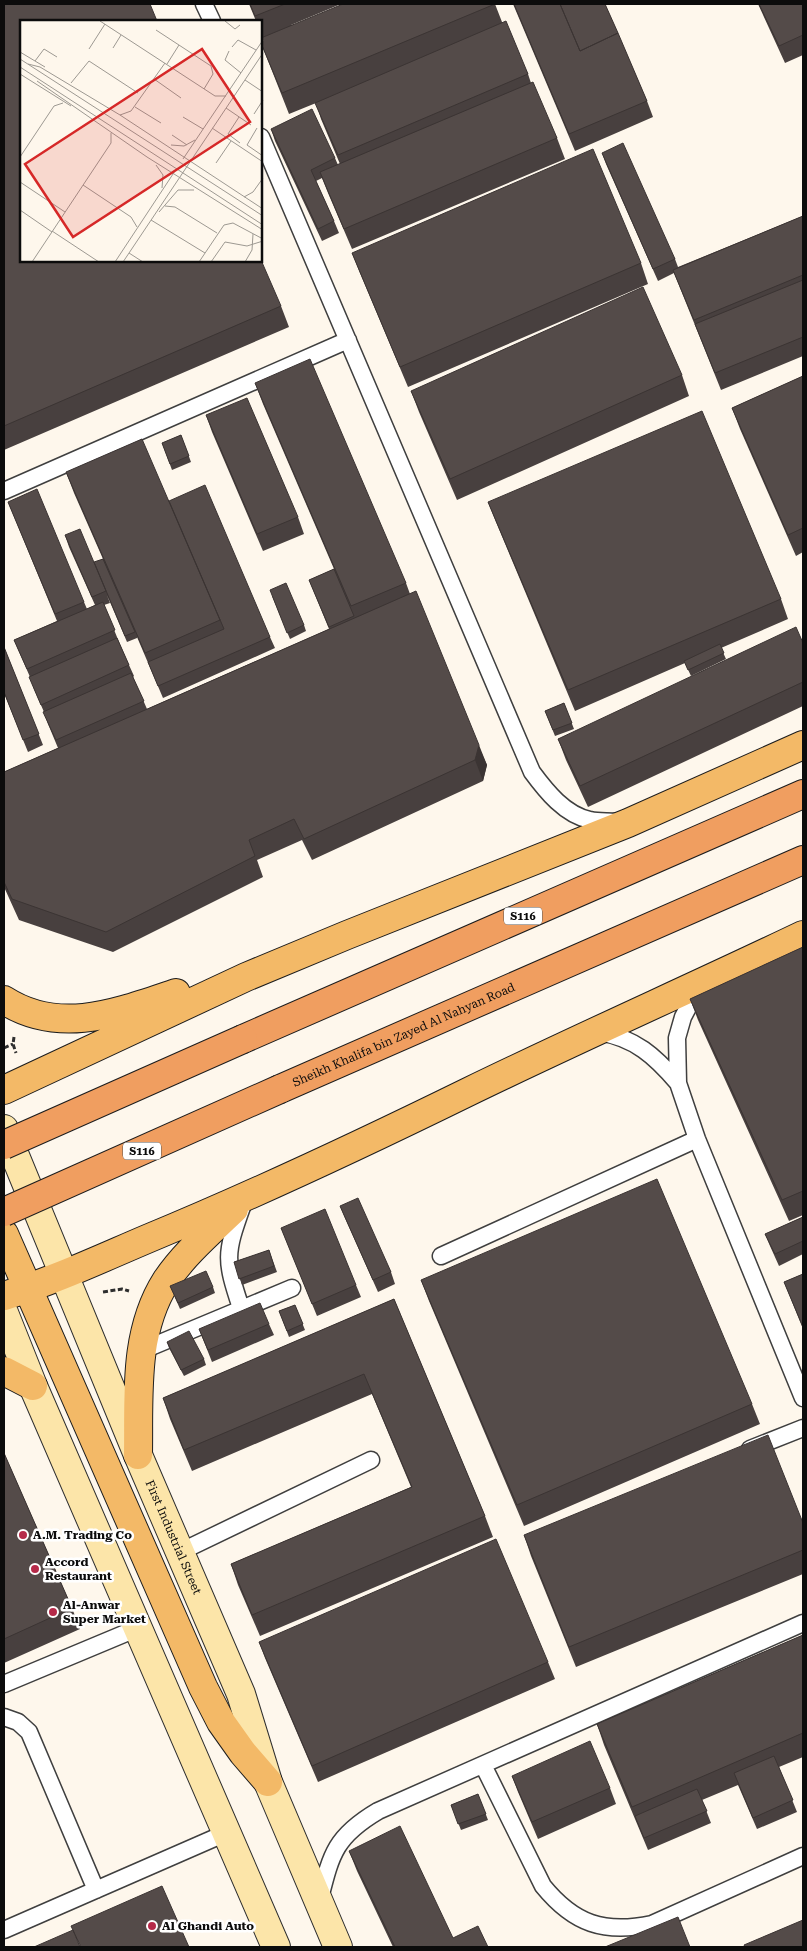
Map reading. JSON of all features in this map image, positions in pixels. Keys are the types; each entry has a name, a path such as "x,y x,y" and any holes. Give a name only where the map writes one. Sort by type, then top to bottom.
{"highway":[{"name":"S116","path":"4,1145 803,794"},
{"name":"Sheikh Khalifa bin Zayed Al Nahyan Road","path":"4,1212 803,860"}],"main road":[{"path":"4,1090 246,977 628,823 803,745"},
{"path":"16,1292 64,1275 245,1198 355,1148 594,1032 803,935"},
{"path":"4,1000 22,1010 39,1016 64,1019 88,1018 136,1007 198,986 246,977"},
{"name":"First Industrial Street","path":"4,1129 138,1456 241,1694 268,1782 318,1904 338,1947"},
{"path":"138,1456 141,1351 147,1322 156,1299 166,1281 194,1248 245,1198"},
{"path":"4,1234 16,1292 203,1687 221,1722 243,1753 268,1782"},
{"path":"4,1313 33,1386 276,1947"},
{"path":"4,1371 33,1386"}],"lane":[{"path":"204,4 212,20"},
{"path":"262,138 532,772 550,794 572,812 588,820 628,823"},
{"path":"4,491 348,340"},
{"path":"707,981 693,998 683,1017 677,1038 678,1083 697,1139 803,1398"},
{"path":"594,1032 616,1035 640,1046 661,1063 678,1083"},
{"path":"441,1256 697,1139"},
{"path":"241,1308 230,1273 228,1249 245,1198"},
{"path":"141,1351 292,1288"},
{"path":"740,1453 803,1428"},
{"path":"180,1552 371,1460"},
{"path":"318,1904 330,1860 341,1840 357,1823 378,1811 803,1623"},
{"path":"4,1684 138,1628"},
{"path":"4,1718 18,1722 29,1732 96,1890"},
{"path":"483,1765 543,1886 556,1902 572,1915 591,1924 611,1928 632,1928 652,1924 803,1856"},
{"path":"4,1930 226,1833"}],"path":[{"path":"4,1048 13,1044"},
{"path":"99,1292 122,1289"}],"building":[{"path":"4,4 150,4 157,20 20,20 20,262 262,262 281,306 4,426"},
{"path":"250,4 285,4 255,16"},
{"path":"343,4 495,4 282,93 262,45 262,38"},
{"path":"514,4 560,4 580,51 618,33 647,101 569,134"},
{"path":"560,4 605,4 618,33 580,51"},
{"path":"759,4 803,4 803,35 779,46"},
{"path":"506,21 528,74 338,155 315,103"},
{"path":"533,82 557,138 344,229 320,172"},
{"path":"312,109 335,158 311,170 334,221 318,229 271,129"},
{"path":"623,143 675,259 653,269 602,153"},
{"path":"593,149 641,263 400,367 352,253"},
{"path":"803,216 803,275 694,320 673,270"},
{"path":"803,280 803,337 715,373 695,324"},
{"path":"643,287 682,375 450,479 411,391"},
{"path":"310,359 406,583 351,606 255,383"},
{"path":"803,376 803,528 788,535 732,408"},
{"path":"247,398 298,517 257,534 206,415"},
{"path":"702,411 781,599 568,690 488,502"},
{"path":"181,435 189,456 170,464 162,443"},
{"path":"142,439 220,620 145,653 66,472"},
{"path":"205,485 270,637 158,686 148,662 224,629 169,501"},
{"path":"37,489 84,602 55,614 8,502"},
{"path":"80,529 106,591 92,597 65,535"},
{"path":"103,559 135,632 125,636 94,562"},
{"path":"334,569 354,616 329,627 309,580"},
{"path":"286,583 304,625 287,633 270,590"},
{"path":"416,591 479,745 475,760 304,839 294,819 249,840 255,856 106,932 12,899 4,882 4,772"},
{"path":"103,602 115,630 27,669 14,640"},
{"path":"796,627 803,643 803,682 580,786 558,739"},
{"path":"117,638 129,665 41,705 29,677"},
{"path":"720,644 724,653 688,670 684,661"},
{"path":"4,647 39,734 23,740 4,692"},
{"path":"131,673 144,701 56,740 43,712"},
{"path":"564,703 572,723 553,730 545,711"},
{"path":"803,947 803,1191 782,1200 690,999"},
{"path":"657,1179 752,1404 517,1505 421,1280"},
{"path":"358,1198 391,1272 373,1280 340,1206"},
{"path":"325,1209 356,1285 312,1304 281,1228"},
{"path":"803,1217 803,1241 775,1254 765,1234"},
{"path":"269,1250 274,1266 239,1279 234,1262"},
{"path":"206,1271 213,1287 178,1303 170,1286"},
{"path":"803,1274 803,1327 784,1282"},
{"path":"394,1299 485,1516 252,1615 231,1564 412,1487 364,1374 184,1450 163,1398"},
{"path":"260,1303 269,1324 208,1350 199,1329"},
{"path":"295,1305 303,1324 287,1331 279,1311"},
{"path":"189,1331 204,1359 181,1370 167,1342"},
{"path":"768,1435 803,1523 803,1550 569,1647 524,1535"},
{"path":"4,1453 72,1608 4,1639"},
{"path":"496,1539 548,1662 312,1766 259,1642"},
{"path":"803,1635 803,1733 632,1807 597,1724"},
{"path":"590,1741 610,1788 532,1822 512,1776"},
{"path":"774,1756 793,1800 753,1818 734,1773"},
{"path":"697,1789 707,1811 644,1838 635,1816"},
{"path":"478,1794 486,1814 458,1824 451,1805"},
{"path":"400,1826 453,1938 478,1926 488,1947 395,1947 349,1851"},
{"path":"162,1886 189,1947 81,1947 71,1926"},
{"path":"678,1917 690,1947 605,1947"},
{"path":"803,1920 803,1947 745,1947 744,1945"},
{"path":"73,1930 80,1947 34,1947"}],"place":[{"name":"A.M. Trading Co","path":"23,1535"},
{"name":"Accord Restaurant","path":"35,1569"},
{"name":"Al-Anwar Super Market","path":"53,1612"},
{"name":"Al Ghandi Auto","path":"152,1926"}]}
